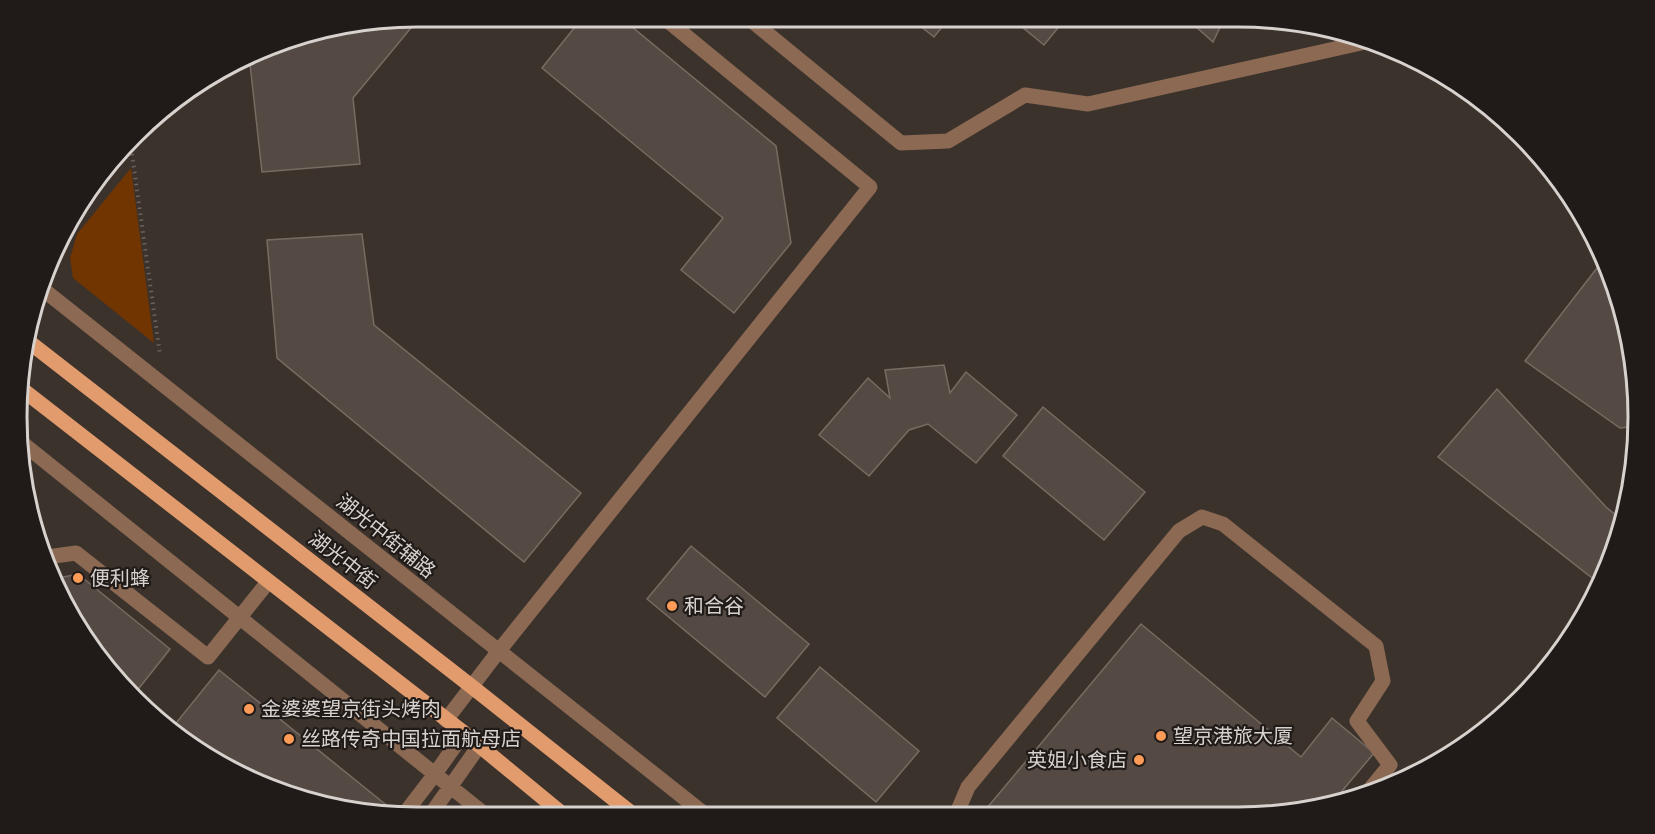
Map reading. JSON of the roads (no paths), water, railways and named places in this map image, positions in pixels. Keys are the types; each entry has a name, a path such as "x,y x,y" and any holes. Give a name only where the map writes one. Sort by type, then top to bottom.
{"main road":[{"name":"湖光中街","path":"33,345 624,807"},
{"path":"28,395 464,733 554,807"}],"street":[{"path":"446,720 870,187 675,27"},
{"path":"759,27 901,143 948,141 1025,95 1088,104 1353,45"},
{"name":"湖光中街辅路","path":"48,293 696,807"},
{"path":"28,448 476,807"},
{"path":"959,807 968,787 1179,531 1202,517 1223,524 1376,646 1383,681 1357,721 1389,765 1376,781"},
{"path":"53,556 76,553 207,657 268,582"},
{"path":"410,807 464,733"},
{"path":"436,807 479,746"}],"place":[{"name":"便利蜂","path":"78,578"},
{"name":"和合谷","path":"672,606"},
{"name":"金婆婆望京街头烤肉","path":"249,709"},
{"name":"望京港旅大厦","path":"1161,736"},
{"name":"丝路传奇中国拉面航母店","path":"289,739"},
{"name":"英姐小食店","path":"1139,760"}]}
